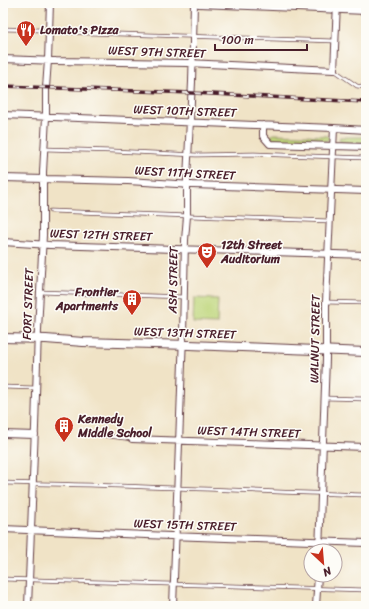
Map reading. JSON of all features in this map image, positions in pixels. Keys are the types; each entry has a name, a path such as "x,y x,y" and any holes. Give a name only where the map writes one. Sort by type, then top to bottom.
{"street":[{"name":"FORT STREET","path":"28,606 50,3"},
{"name":"ASH STREET","path":"173,606 194,3"},
{"path":"200,3 337,6 366,10"},
{"path":"334,70 337,6"},
{"name":"WEST 9TH STREET","path":"3,58 334,70"},
{"name":"WEST 10TH STREET","path":"3,115 366,130"},
{"path":"263,125 263,136 270,144 366,147"},
{"name":"WALNUT STREET","path":"319,541 326,350 326,302 334,128"},
{"name":"WEST 11TH STREET","path":"3,178 128,181 187,185 366,191"},
{"name":"WEST 12TH STREET","path":"3,242 366,255"},
{"name":"WEST 13TH STREET","path":"3,338 366,352"},
{"path":"3,434 35,435"},
{"name":"WEST 14TH STREET","path":"132,439 366,447"},
{"name":"WEST 15TH STREET","path":"3,529 366,543"},
{"path":"316,606 317,583"}],"lane":[{"path":"3,29 336,41"},
{"path":"334,70 358,86 366,87"},
{"path":"45,149 366,158"},
{"path":"50,211 330,221"},
{"path":"40,292 184,297"},
{"path":"326,302 366,304"},
{"path":"3,387 36,388"},
{"path":"324,398 366,399"},
{"path":"101,435 132,439"},
{"path":"3,482 366,494"},
{"path":"3,579 366,590"}],"green space":[{"path":"273,134 327,136 329,139 326,141 272,139 271,136"},
{"path":"340,137 366,137 366,143 341,142 339,139"},
{"path":"194,298 218,299 217,324 193,323"}],"railway":[{"path":"3,86 192,93 366,102"}],"place":[{"name":"Lomato's Pizza","path":"26,47"},
{"name":"12th Street Auditorium","path":"207,269"},
{"name":"Frontier Apartments","path":"132,316"},
{"name":"Kennedy Middle School","path":"64,443"}]}
